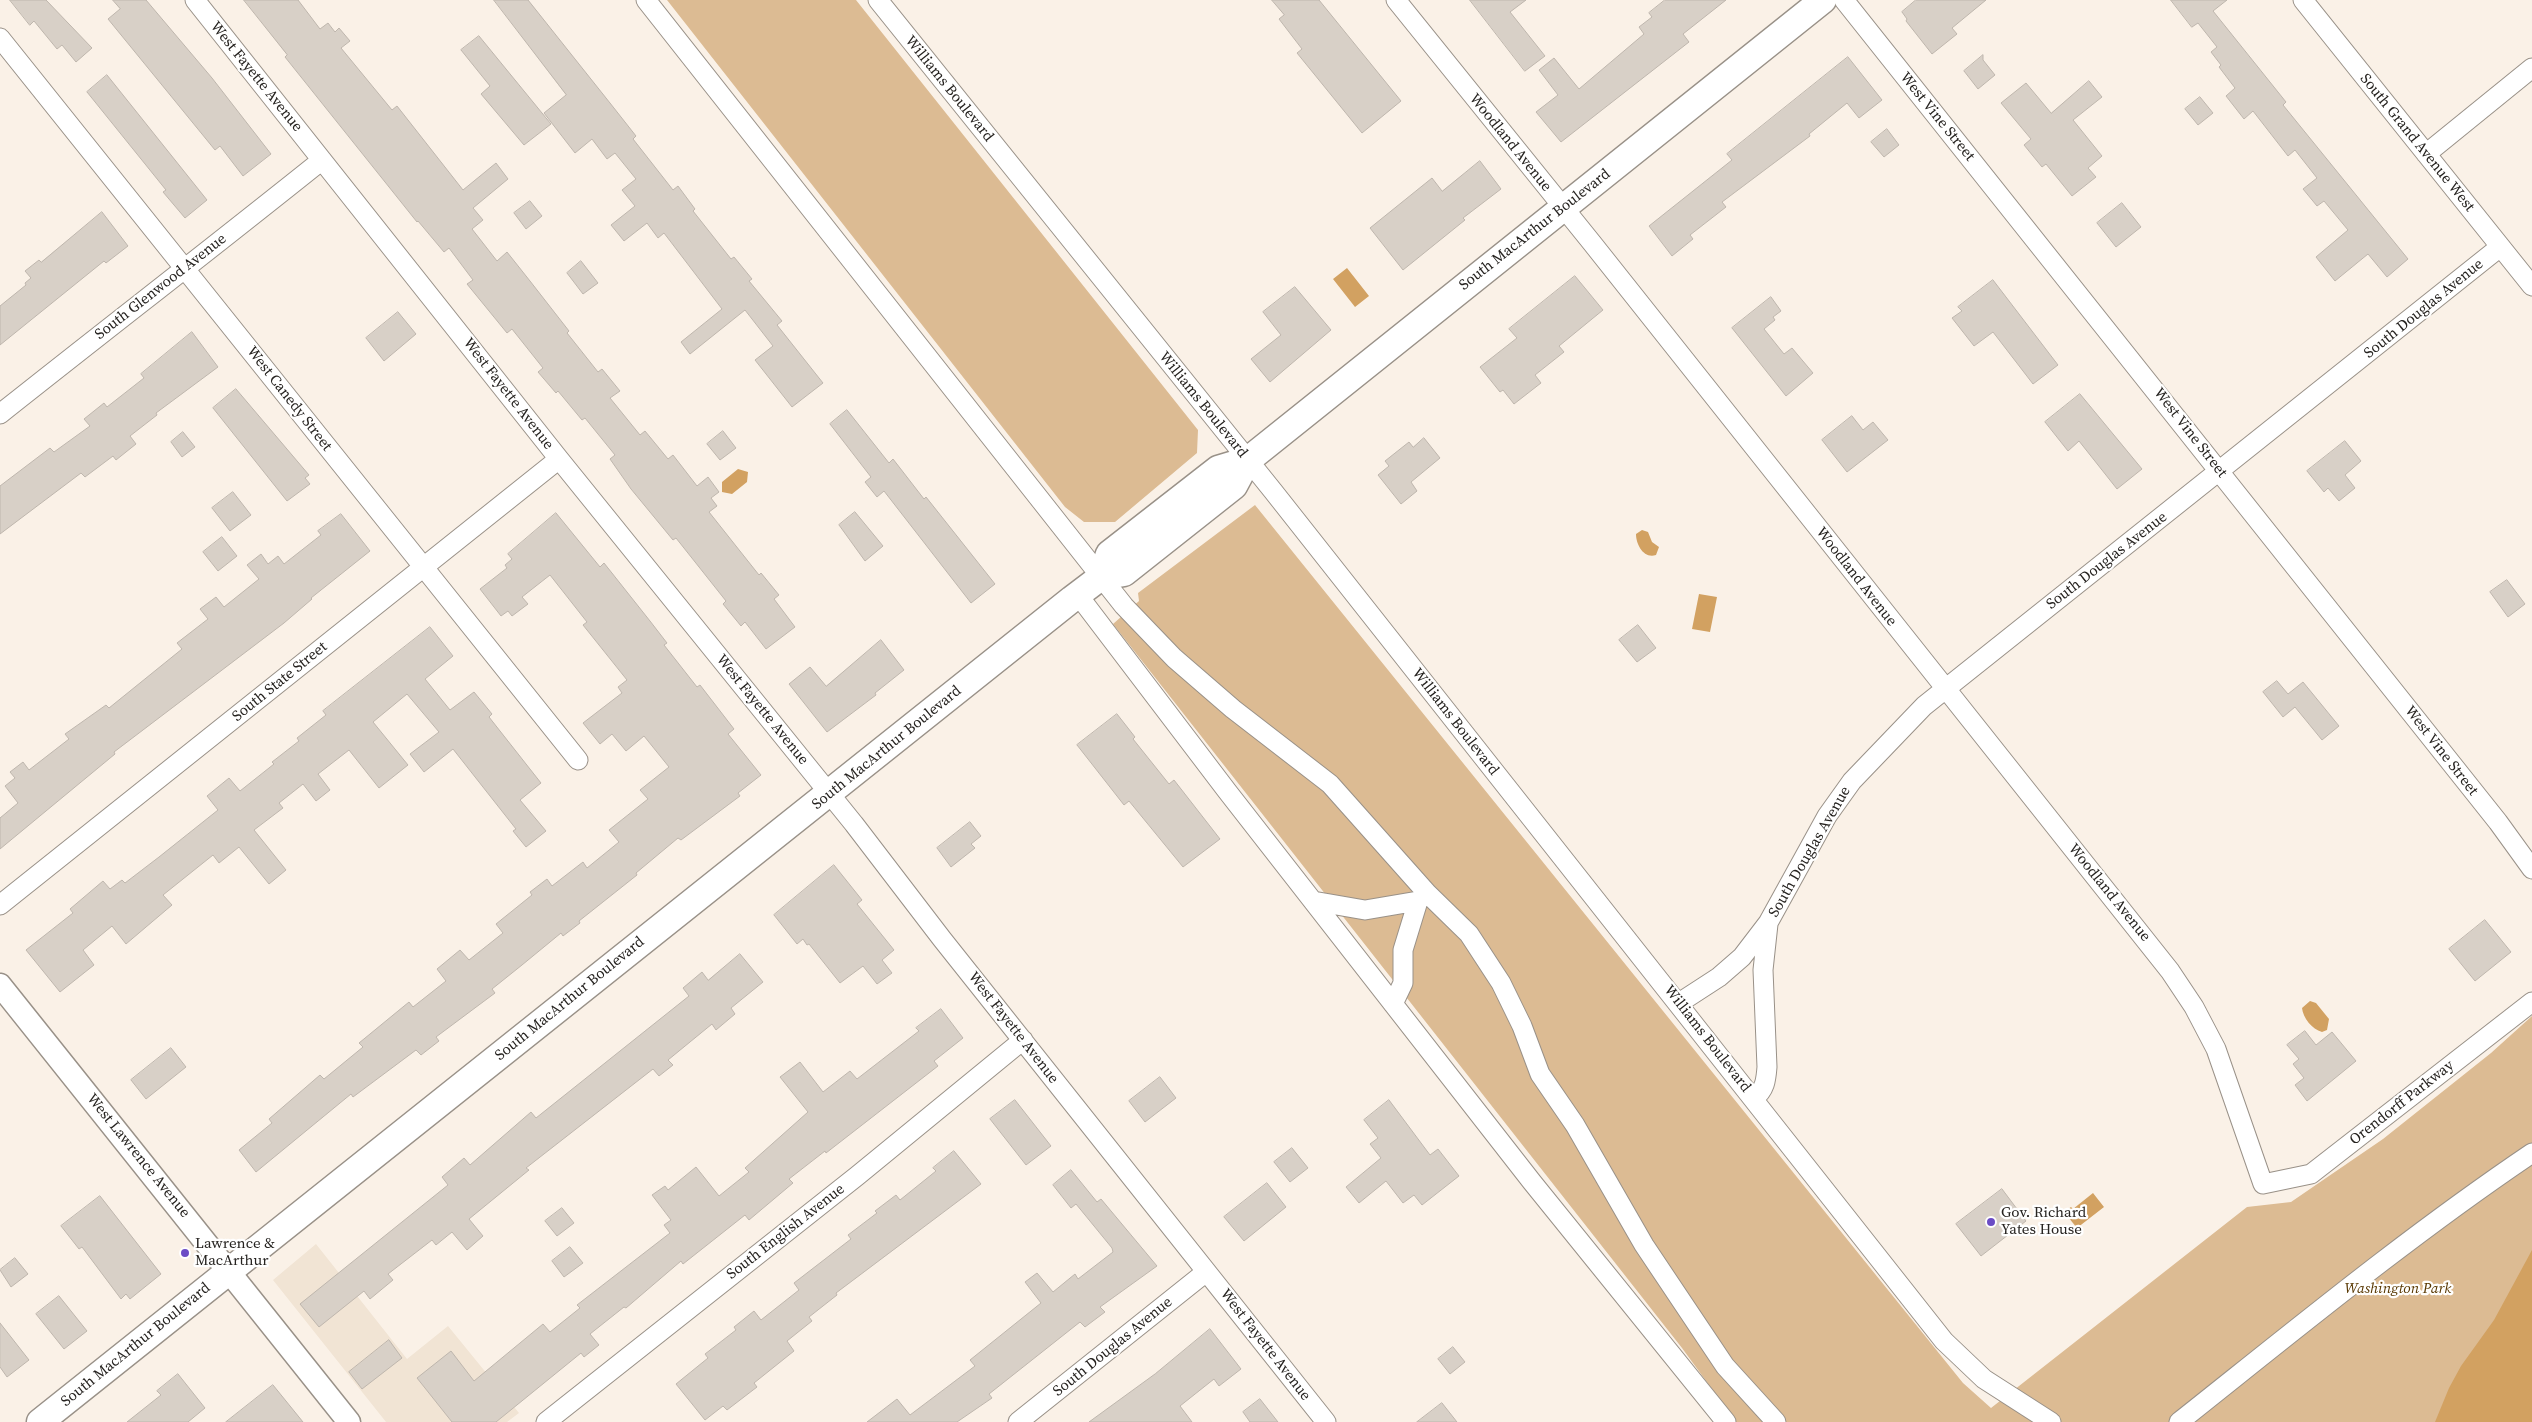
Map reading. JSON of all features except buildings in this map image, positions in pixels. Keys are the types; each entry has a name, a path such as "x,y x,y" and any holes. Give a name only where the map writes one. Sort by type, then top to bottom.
{"main road":[{"name":"South MacArthur Boulevard","path":"40,1422 1078,595 1100,577 1109,554 1218,469 1248,460 1412,326 1563,209 1823,0"}],"street":[{"name":"West Fayette Avenue","path":"195,0 559,459 830,794 1326,1422"},
{"path":"646,0 1124,606 1174,658 1234,709 1330,784 1422,897 1470,934 1501,984 1522,1026 1540,1074 1575,1125 1678,1299 1725,1366 1776,1422"},
{"name":"Williams Boulevard","path":"878,0 1248,460 1754,1098 1944,1341 1984,1379 2051,1422"},
{"name":"Woodland Avenue","path":"1396,0 2138,930 2194,1007 2216,1049 2263,1184"},
{"name":"West Vine Street","path":"1844,0 2221,472 2498,822 2532,869"},
{"name":"South Grand Avenue West","path":"2303,0 2532,286"},
{"name":"West Canedy Street","path":"0,38 578,760"},
{"path":"2426,154 2532,68"},
{"name":"South Glenwood Avenue","path":"0,414 322,160"},
{"name":"South Douglas Avenue","path":"1679,1004 1719,977 1742,957 1768,924 1827,816 1852,781 1908,721 1945,689 2221,472 2500,247"},
{"name":"South State Street","path":"0,905 559,459"},
{"path":"1078,595 1532,1182 1726,1422"},
{"path":"1313,901 1365,910 1422,897"},
{"path":"1393,1004 1403,983 1402,950 1422,897"},
{"name":"South Douglas Avenue","path":"1754,1098 1761,1093 1766,1083 1763,970 1768,924"},
{"name":"West Lawrence Avenue","path":"0,985 349,1422"},
{"name":"Orendorff Parkway","path":"2263,1184 2311,1174 2532,1002"},
{"name":"South English Avenue","path":"546,1422 1023,1040"},
{"path":"2179,1422 2364,1274 2532,1153"},
{"name":"South Douglas Avenue","path":"1018,1422 1206,1272"}],"shaded area":[{"path":"1347,268 1369,296 1355,307 1333,279"},
{"path":"738,469 748,472 747,482 732,494 722,492 722,482"},
{"path":"1642,530 1648,532 1652,542 1659,547 1656,555 1648,555 1639,547 1636,534"},
{"path":"1699,594 1717,597 1710,632 1692,629"},
{"path":"2310,1001 2316,1003 2329,1019 2327,1030 2318,1031 2306,1019 2302,1008"},
{"path":"2093,1193 2104,1207 2077,1228 2064,1212 2071,1207 2073,1209"},
{"path":"316,1244 407,1359 448,1326 519,1413 507,1422 386,1422 273,1280"},
{"path":"2532,1250 2532,1422 2435,1422 2449,1388 2461,1366 2494,1320"}],"green space":[{"path":"667,0 856,0 1198,430 1197,453 1115,522 1084,522 1065,507"},
{"name":"Washington Park","path":"1255,505 1963,1383 1991,1408 2247,1207 2291,1202 2383,1139 2491,1053 2532,1016 2532,1422 1736,1422 1682,1348 1113,624 1139,601 1138,593"}],"place":[{"name":"Gov. Richard Yates House","path":"1991,1222"},
{"name":"Lawrence & MacArthur","path":"185,1253"}]}
